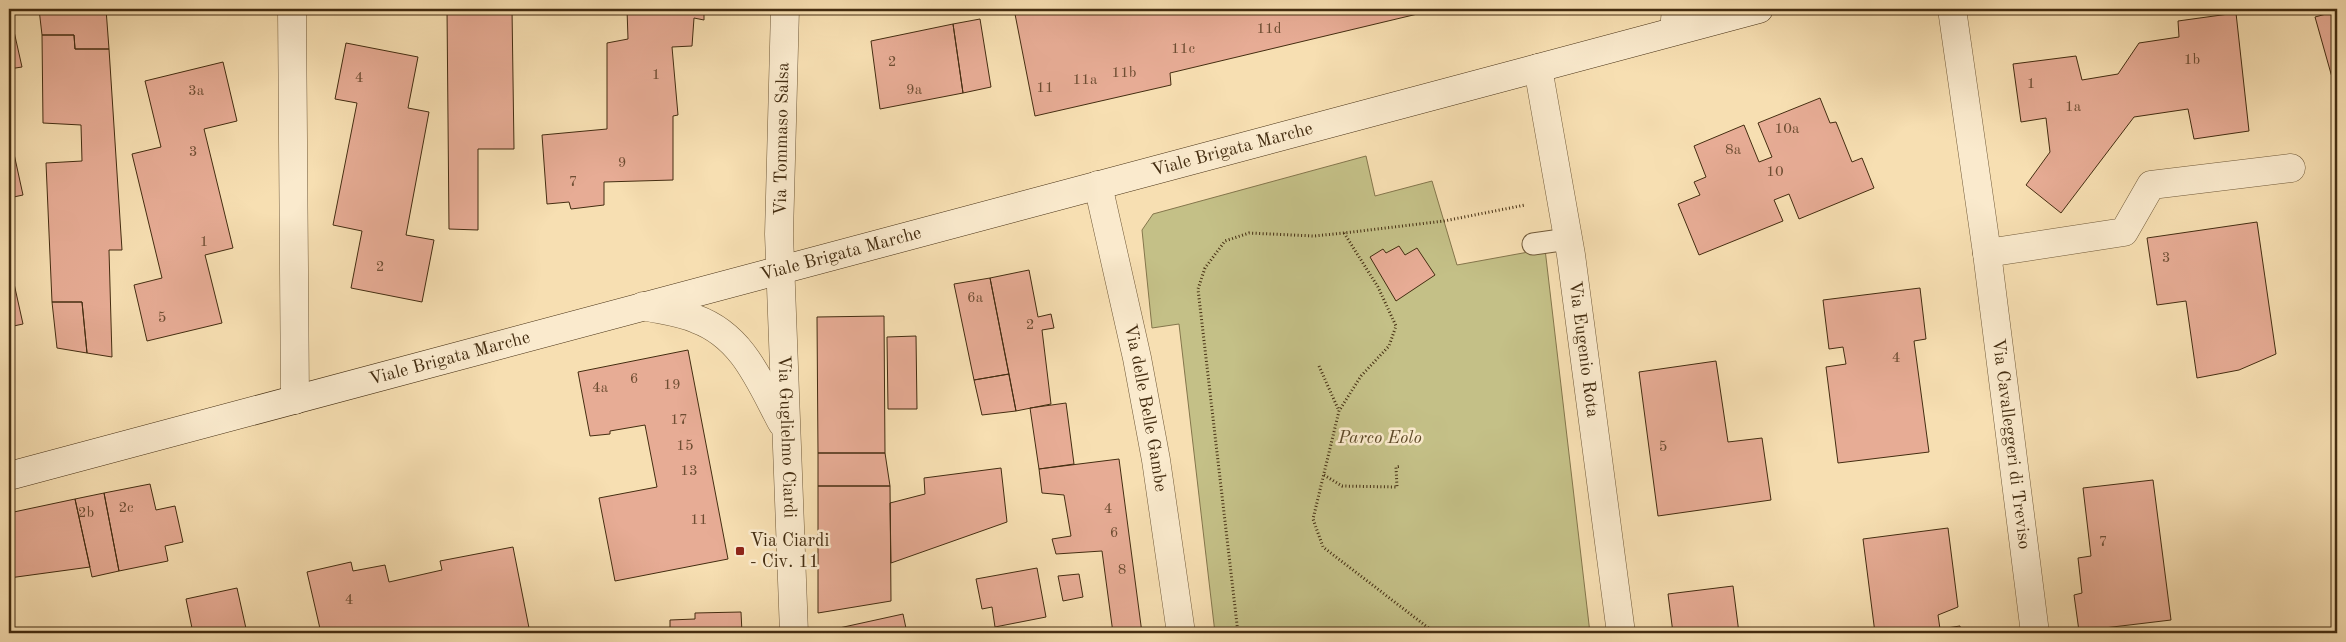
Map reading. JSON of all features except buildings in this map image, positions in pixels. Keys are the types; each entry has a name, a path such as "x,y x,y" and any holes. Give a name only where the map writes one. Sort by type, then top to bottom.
{"street":[{"path":"292,9 295,400"},
{"name":"Via Tommaso Salsa","path":"780,270 785,9"},
{"name":"Viale Brigata Marche","path":"9,476 1538,68 1675,20 1759,9"},
{"name":"Via Cavalleggeri di Treviso","path":"1952,9 1987,253 2035,633"},
{"name":"Via Eugenio Rota","path":"1538,68 1568,239 1621,633"},
{"path":"1987,253 2124,232 2151,185 2291,168"},
{"name":"Via delle Belle Gambe","path":"1098,185 1137,358 1154,450 1181,633"},
{"name":"Via Guglielmo Ciardi","path":"780,270 794,633"},
{"path":"643,306 695,318 714,327 731,339 746,357 785,429"}],"lane":[{"path":"1533,244 1568,239"}],"path":[{"path":"1238,633 1198,289 1205,268 1225,241 1249,233 1314,236 1444,222 1526,206 1524,197"},
{"path":"1344,233 1378,287 1396,326 1389,346 1362,376 1339,411 1313,520 1323,547 1434,633"},
{"path":"1319,366 1339,411"},
{"path":"1324,475 1342,486 1397,487 1396,467 1401,466"}],"green space":[{"name":"Parco Eolo","path":"1366,156 1375,196 1432,181 1457,265 1545,249 1590,633 1215,633 1179,324 1152,328 1142,230 1153,214"}],"place":[{"name":"Via Ciardi - Civ. 11","path":"740,551"}]}
